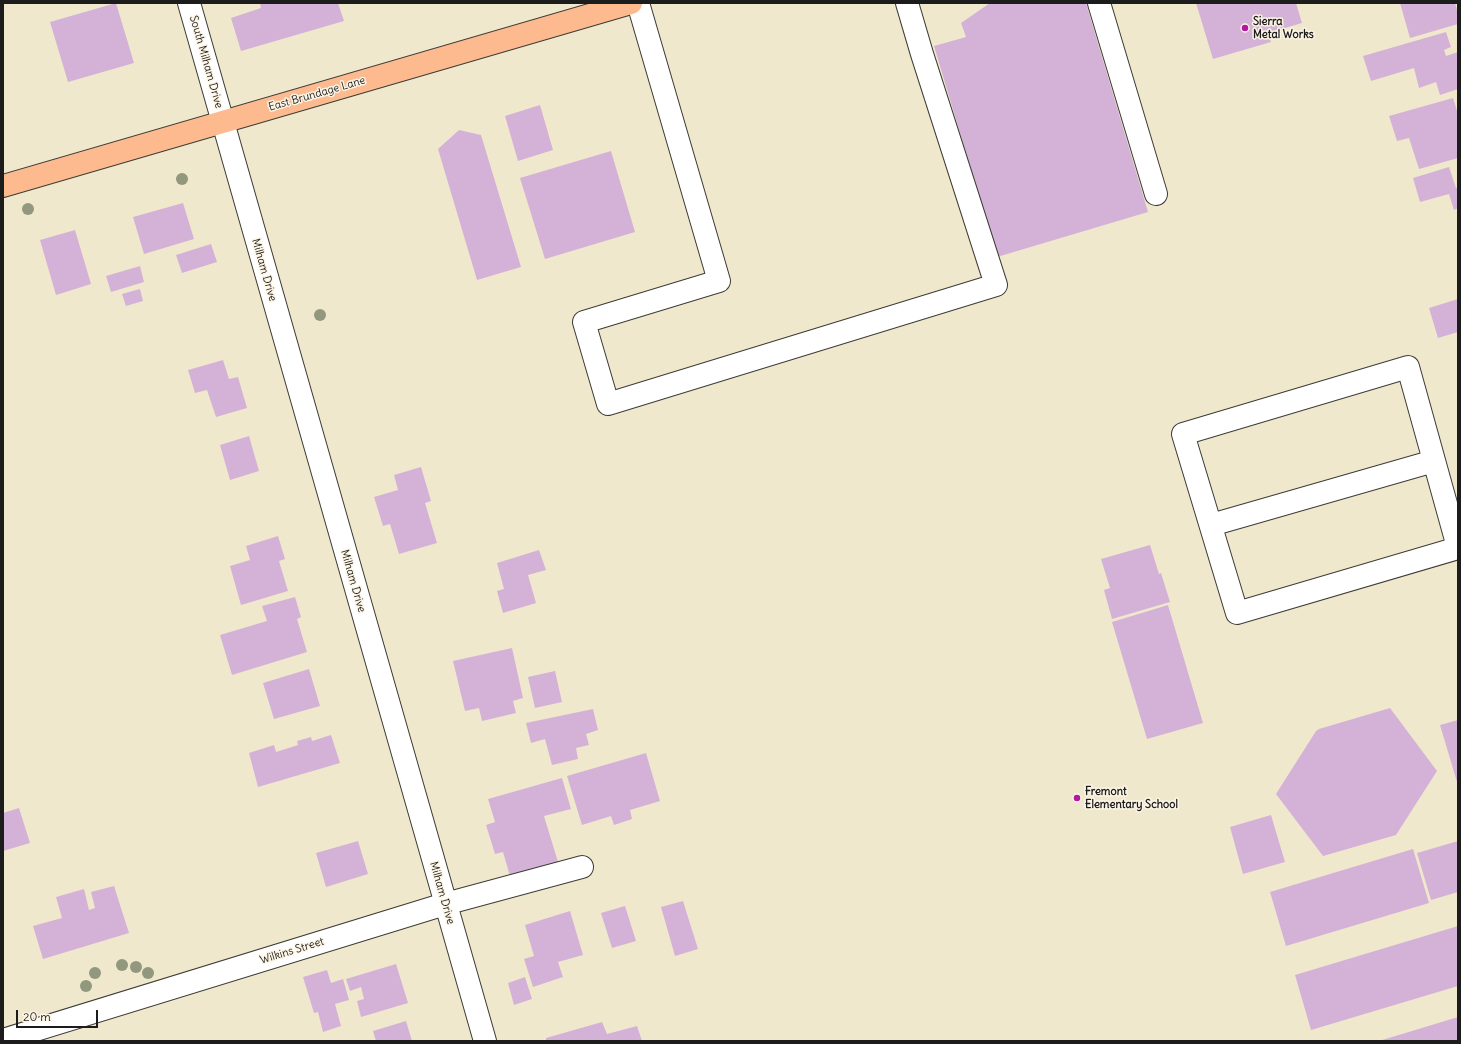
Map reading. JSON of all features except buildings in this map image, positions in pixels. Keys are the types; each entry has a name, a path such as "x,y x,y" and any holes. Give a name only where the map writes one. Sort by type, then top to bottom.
{"main road":[{"name":"East Brundage Lane","path":"3,186 631,3"}],"street":[{"name":"South Milham Drive","path":"189,3 222,121"},
{"path":"638,3 719,281 584,322 608,404 996,285 907,3"},
{"path":"1099,3 1156,194"},
{"name":"Milham Drive","path":"222,121 485,1041"},
{"path":"1408,367 1458,548 1237,613 1211,525 1183,434 1408,367"},
{"path":"1211,525 1434,462"},
{"name":"Wilkins Street","path":"3,1040 445,904 582,867"}],"place":[{"name":"Sierra Metal Works","path":"1245,28"},
{"name":"Fremont Elementary School","path":"1077,798"}]}
